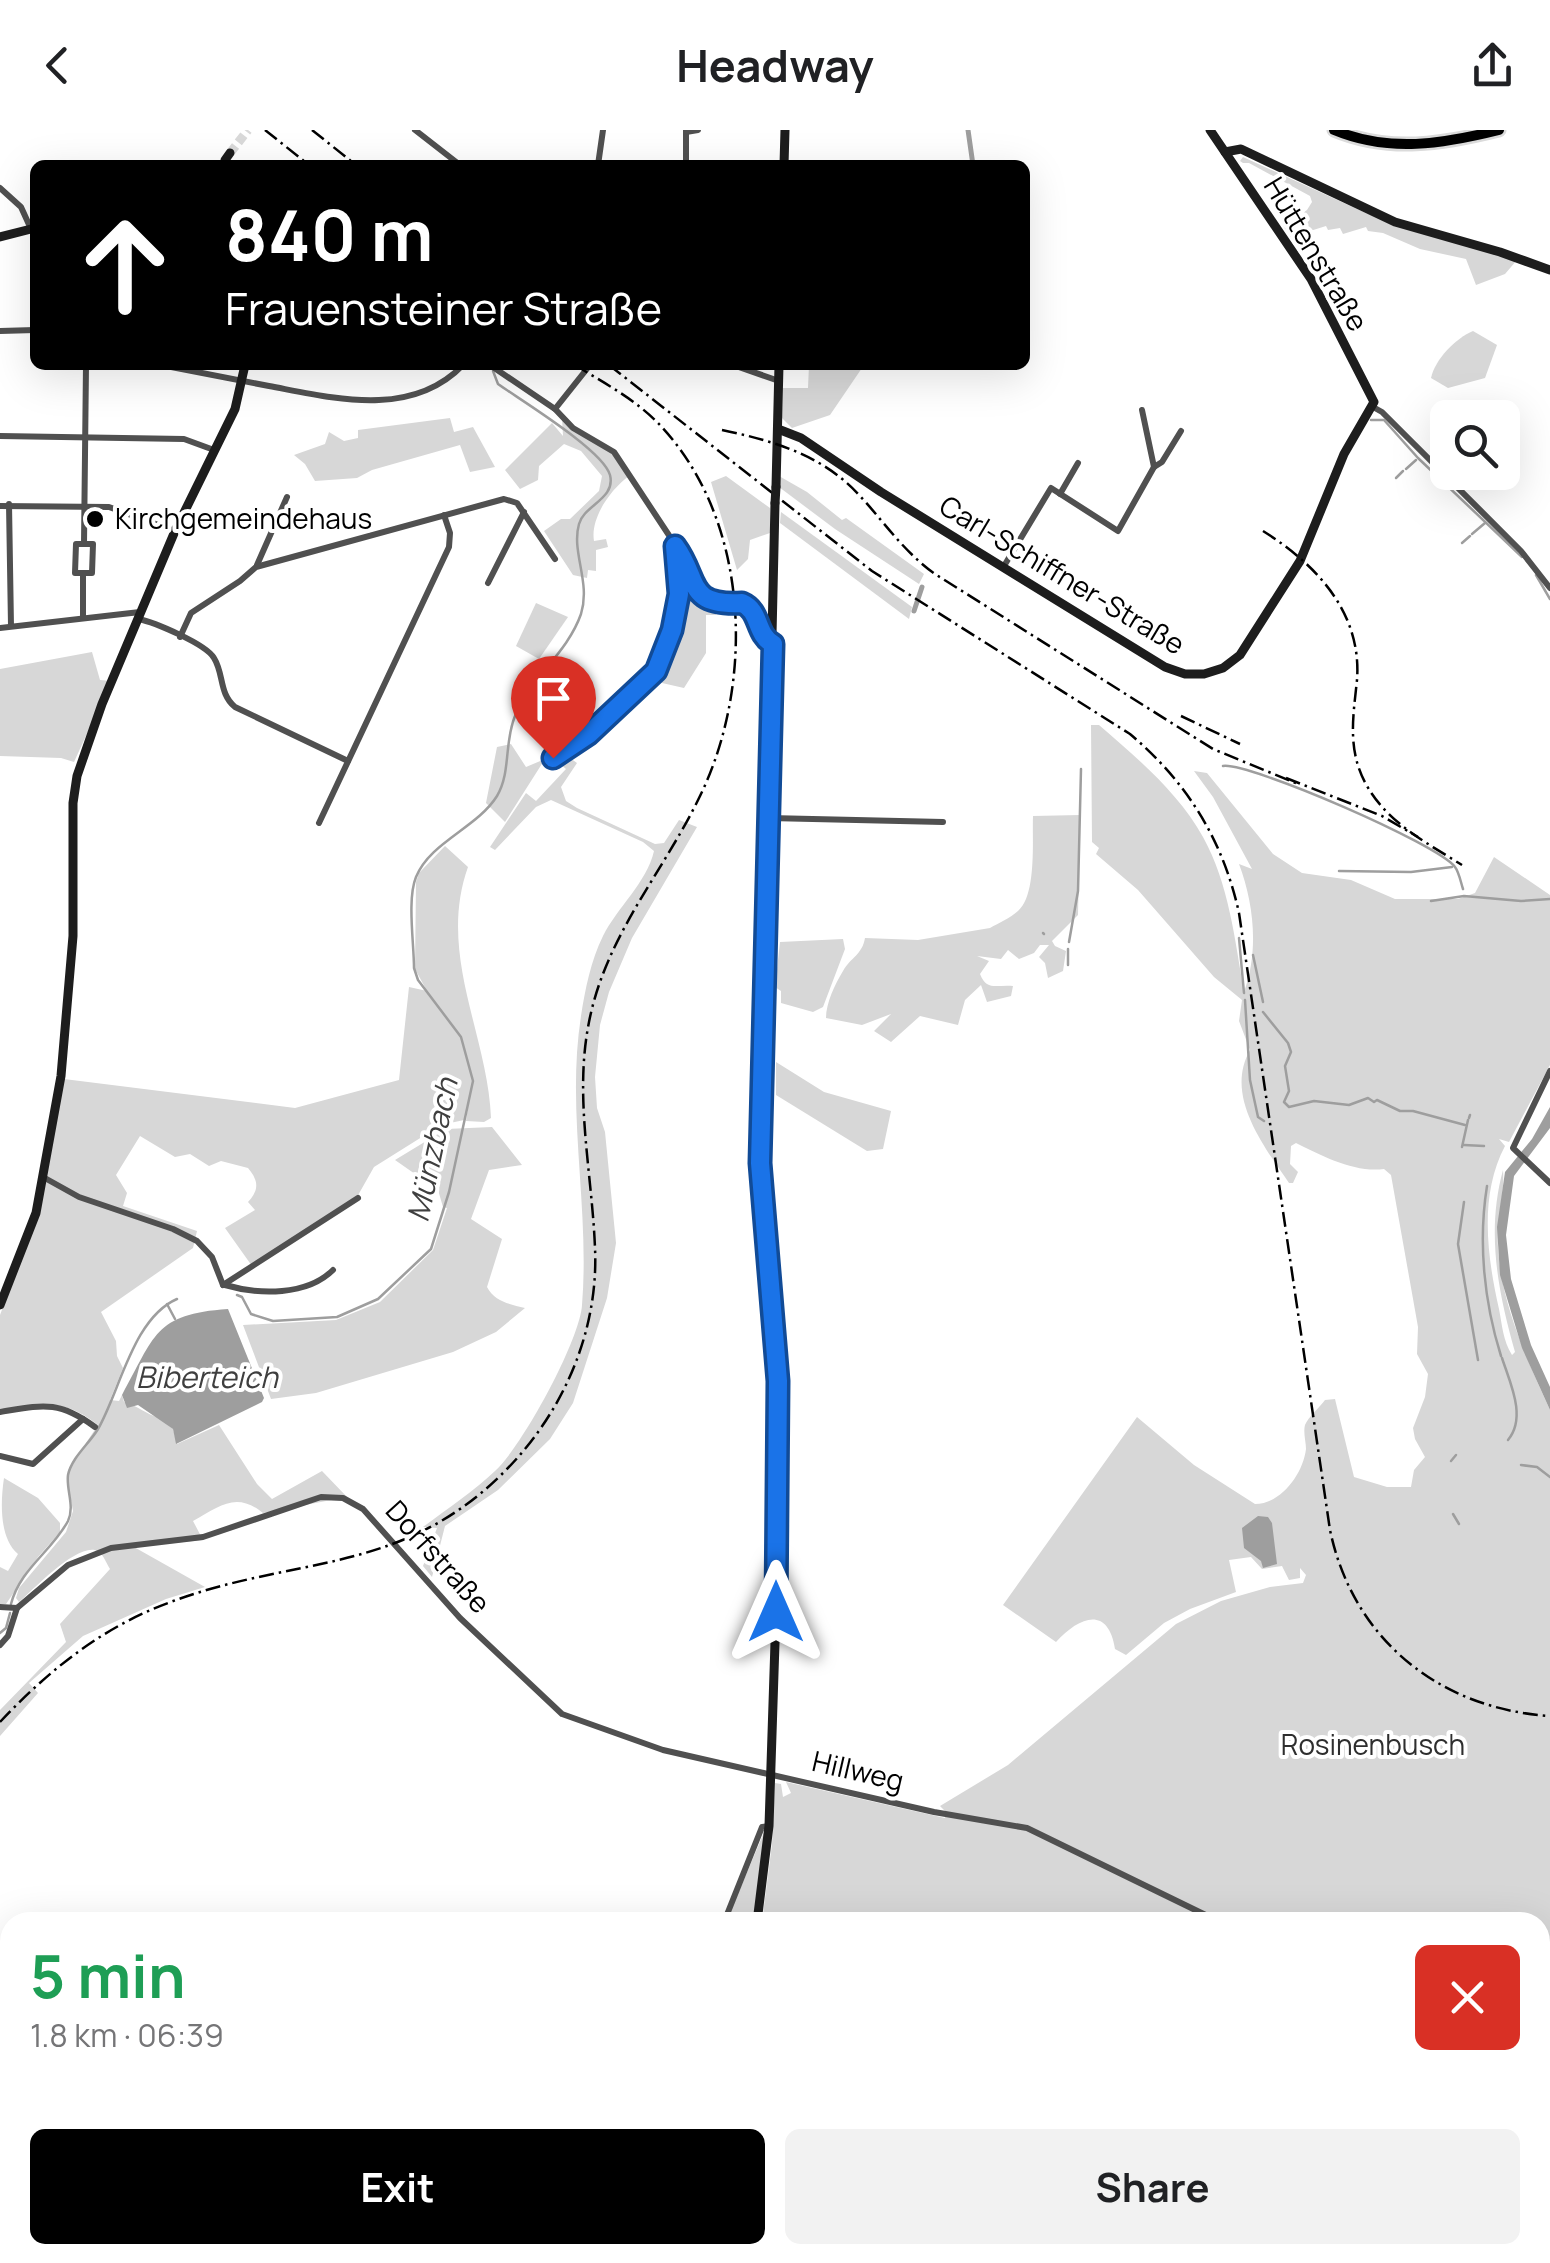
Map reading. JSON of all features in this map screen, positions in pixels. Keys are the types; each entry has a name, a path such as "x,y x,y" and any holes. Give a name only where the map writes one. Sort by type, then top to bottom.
{"main road":[{"path":"784,160 785,130"},
{"name":"Hüttenstraße","path":"1210,130 1311,279 1368,388 1372,406"},
{"path":"1334,130 1369,141 1408,145 1448,142 1499,130"},
{"path":"1227,155 1241,149 1395,222 1550,270"},
{"path":"0,236 30,229"},
{"path":"0,1305 36,1213 61,1076 73,936 74,791 96,717 174,531 235,409 245,370"},
{"path":"758,1912 771,1774 778,1381 760,1163 779,370"},
{"name":"Carl-Schiffner-Straße","path":"778,429 801,438 878,490 1174,672 1204,674 1223,668 1244,650 1290,578 1349,444 1372,406"}],"street":[{"path":"599,160 604,130"},
{"path":"686,160 686,131 698,130"},
{"path":"420,132 454,160"},
{"path":"0,188 20,206 30,223"},
{"path":"0,331 30,330"},
{"path":"84,544 86,370"},
{"path":"187,370 328,397 380,400 424,391 457,370"},
{"path":"496,370 555,409 572,428 614,452 675,546 697,591 719,604 746,604 754,612 764,638 773,644"},
{"path":"555,409 586,370"},
{"path":"747,370 779,381"},
{"path":"1372,406 1521,550 1550,588"},
{"path":"1142,410 1154,467"},
{"path":"1004,566 1050,488 1118,530 1154,467 1162,462 1181,431"},
{"path":"0,436 184,439 214,450"},
{"path":"1060,494 1078,463"},
{"path":"180,636 190,613 240,582 256,567 286,497"},
{"path":"256,567 508,499 517,502 554,559"},
{"path":"10,626 4,505 110,507 174,531"},
{"path":"488,583 524,512"},
{"path":"319,823 449,548 450,533 444,515"},
{"path":"76,544 93,544 92,573 83,573 75,573 76,544"},
{"path":"547,762 589,734 656,671 672,630 679,594 675,546"},
{"path":"83,573 83,618"},
{"path":"0,628 140,612 210,652 216,660 226,698 235,707 348,761"},
{"path":"140,612 157,624"},
{"path":"769,818 944,822"},
{"path":"1550,1071 1516,1151 1550,1184"},
{"path":"43,1177 80,1197 197,1241 212,1257 223,1285"},
{"path":"223,1285 358,1198"},
{"path":"223,1285 252,1290 304,1289 333,1270"},
{"path":"0,1412 56,1405 94,1427"},
{"path":"0,1456 32,1464 83,1418"},
{"name":"Dorfstraße","path":"9,1608 68,1565 103,1550 203,1537 308,1500 343,1498 363,1508 460,1618 562,1714 663,1750 771,1774"},
{"path":"0,1645 8,1636 9,1608"},
{"name":"Hillweg","path":"771,1774 934,1812 1010,1823 1042,1834 1200,1912"},
{"path":"728,1912 762,1827 769,1826"}],"green space":[{"path":"1243,157 1368,214 1517,260 1505,274 1476,285 1466,259 1420,249 1366,227 1343,234 1340,228 1328,230 1326,226 1291,237 1283,226 1307,210 1312,202 1310,196 1243,163"},
{"path":"1473,331 1497,345 1485,378 1448,388 1431,378 1447,350"},
{"path":"809,370 861,370 830,415 792,428 782,418 783,388 808,388"},
{"path":"450,418 454,432 473,427 495,467 470,472 460,445 372,470 357,478 315,481 294,455 325,444 329,432 344,441 358,438 358,430"},
{"path":"562,418 605,445 629,476 609,496 595,523 594,541 606,539 608,547 596,550 596,571 588,570 587,578 573,575 544,531 561,519 570,519 599,491 602,476 581,451 564,444 539,466 538,480 520,489 505,470 552,423 563,436"},
{"path":"726,476 770,508 770,533 750,540 748,559 737,570 711,482"},
{"path":"779,476 924,574 919,584 779,487"},
{"path":"781,512 912,607 909,619 780,523"},
{"path":"682,596 710,600 716,615 706,615 706,653 684,688 662,683"},
{"path":"536,603 568,617 539,659 516,646"},
{"path":"92,652 100,680 111,681 74,762 0,756 0,669"},
{"name":"Rosinenbusch","path":"1091,725 1099,725 1156,776 1203,837 1225,893 1244,992 1252,960 1253,928 1239,864 1252,869 1213,797 1194,771 1207,773 1273,854 1302,873 1351,880 1395,899 1458,899 1475,893 1494,857 1550,895 1550,1065 1509,1142 1499,1139 1505,1146 1491,1185 1488,1226 1495,1289 1512,1355 1515,1352 1496,1262 1495,1216 1503,1170 1498,1237 1504,1289 1516,1331 1550,1410 1550,1912 763,1912 775,1783 781,1784 783,1797 791,1793 786,1782 945,1818 940,1806 1008,1765 1176,1624 1221,1601 1270,1587 1303,1583 1306,1575 1300,1568 1300,1578 1289,1580 1282,1566 1262,1569 1251,1557 1229,1560 1236,1592 1164,1623 1126,1655 1115,1649 1106,1626 1099,1621 1074,1626 1056,1642 1003,1605 1137,1417 1194,1465 1255,1504 1274,1499 1289,1486 1304,1459 1305,1425 1325,1400 1335,1399 1354,1477 1387,1487 1411,1487 1414,1470 1425,1457 1413,1428 1425,1397 1428,1374 1417,1354 1418,1327 1391,1175 1384,1169 1339,1162 1296,1143 1291,1146 1290,1164 1298,1172 1293,1183 1289,1183 1259,1137 1244,1103 1243,1067 1250,1050 1239,1021 1242,1000 1214,977 1138,890 1096,854 1099,848 1092,842"},
{"path":"511,744 526,767 545,759 505,822 486,803 497,747"},
{"path":"563,753 577,763 561,787 566,801 577,808 655,844 664,843 679,820 697,827 632,938 600,1025 595,1077 597,1108 605,1132 616,1243 607,1298 573,1403 550,1439 498,1490 445,1526 432,1577 423,1566 437,1528 423,1527 487,1479 520,1440 561,1367 582,1305 583,1232 576,1088 581,1016 599,945 645,873 654,851 643,842 551,800 536,807 495,850 490,847 526,793 536,801 566,769 554,759"},
{"path":"1080,815 1078,915 1052,941 1066,951 1063,971 1048,978 1045,963 1039,957 1049,945 1040,945 1034,953 1019,959 1008,950 1001,959 977,956 989,961 980,974 983,980 990,985 1013,986 1011,996 987,1002 981,985 965,1000 958,1025 920,1016 891,1042 874,1031 891,1014 862,1025 826,1018 837,982 865,938 918,940 990,928 1004,920 1018,911 1028,893 1033,816"},
{"path":"445,846 468,867 458,931 491,1118 484,1122 466,1121 469,1100 464,1120 441,1125 374,1167 357,1197 252,1266 225,1228 255,1210 248,1202 256,1185 248,1168 221,1161 209,1166 190,1154 175,1157 140,1136 116,1175 127,1193 123,1206 197,1231 193,1248 101,1312 116,1341 123,1368 110,1400 119,1401 122,1395 124,1402 159,1417 173,1429 177,1444 219,1425 257,1484 272,1499 322,1471 347,1497 263,1513 244,1503 228,1503 193,1521 203,1540 134,1547 205,1587 166,1599 83,1636 29,1683 38,1693 0,1736 0,1710 66,1642 60,1624 110,1569 100,1553 86,1551 66,1561 19,1602 16,1598 19,1588 66,1532 73,1511 68,1470 98,1425 62,1406 40,1404 0,1409 0,1315 41,1206 64,1079 295,1108 399,1080 409,987 427,991 415,969 416,882 419,873"},
{"path":"843,939 845,949 823,1007 813,1012 781,1003 781,991 775,987 780,942"},
{"path":"776,1062 824,1092 891,1111 883,1149 867,1151 776,1095"},
{"path":"492,1127 522,1165 489,1170 471,1219 502,1239 487,1287 490,1292 508,1304 525,1308 496,1332 453,1352 316,1393 271,1399 243,1325 336,1320 380,1302 433,1250 447,1208 443,1207 438,1190 395,1160 446,1129"},
{"path":"4,1478 38,1498 60,1523 60,1532 6,1604 0,1604 0,1567 8,1571 18,1554 8,1540 3,1520"},
{"path":"765,1830 756,1912 730,1912"}],"water":[{"path":"1550,1107 1550,1128 1514,1176 1506,1235 1511,1279 1531,1345 1550,1387 1550,1410 1522,1348 1500,1275 1497,1227 1505,1172 1532,1139"},
{"name":"Biberteich","path":"228,1309 264,1398 176,1444 173,1429 138,1405 127,1408 122,1395 151,1343 171,1323 185,1316"},
{"path":"1258,1516 1268,1517 1272,1523 1277,1564 1263,1568 1261,1561 1244,1548 1242,1528"}],"waterway":[{"path":"968,130 972,160"},
{"name":"Münzbach","path":"237,1295 251,1314 273,1321 337,1317 378,1299 431,1249 449,1192 473,1081 461,1037 418,980 414,968 413,886 432,854 478,817 497,796 515,716 581,614 584,590 577,545 579,524 611,483 610,475 593,453 498,384 493,371"},
{"path":"1371,420 1384,420 1418,458 1522,557"},
{"path":"1406,469 1416,460"},
{"path":"1396,478 1403,471"},
{"path":"1472,534 1485,523"},
{"path":"1462,543 1470,536"},
{"path":"1536,575 1550,599"},
{"path":"914,611 922,587"},
{"path":"1223,766 1303,790 1415,841 1455,867 1463,889"},
{"path":"1069,942 1078,891 1081,769"},
{"path":"1339,871 1411,872 1452,867"},
{"path":"1431,901 1464,896 1521,901 1550,899"},
{"path":"1239,938 1244,993"},
{"path":"1068,949 1068,965"},
{"path":"1253,955 1263,1002"},
{"path":"1245,1000 1250,1080 1258,1117 1264,1121"},
{"path":"1263,1012 1291,1052 1285,1066 1289,1091 1284,1102 1289,1107 1314,1101 1349,1105 1368,1098 1400,1111 1465,1125"},
{"path":"1462,1147 1468,1120"},
{"path":"1464,1145 1484,1146"},
{"path":"1487,1186 1484,1272 1501,1356"},
{"path":"1464,1202 1458,1244 1478,1360"},
{"name":"Münzbach","path":"11,1604 21,1580 68,1521 70,1468 98,1429 138,1338 162,1308 177,1299"},
{"path":"167,1304 175,1319"},
{"path":"1502,1358 1517,1411 1514,1431 1508,1440"},
{"path":"1451,1461 1456,1455"},
{"path":"1521,1465 1537,1467 1550,1477"},
{"path":"1453,1514 1459,1524"},
{"name":"Münzbach","path":"0,1633 6,1628 10,1613"}],"tunnel":[{"path":"230,153 248,130"}],"railway":[{"path":"265,130 303,160"},
{"path":"312,130 350,160"},
{"path":"0,1722 77,1653 144,1613 213,1588 383,1547 423,1531 462,1508 522,1452 542,1427 572,1372 583,1342 595,1280 583,1078 589,1022 608,961 700,796 718,751 730,702 736,652 726,552 711,504 688,461 648,413 583,370"},
{"path":"615,370 872,571 1130,734 1185,792 1213,837 1239,913 1330,1530 1342,1569 1359,1604 1407,1662 1472,1699 1510,1711 1550,1716"},
{"path":"722,430 779,445 814,460 846,482 904,547 935,574 1213,749 1298,784"},
{"path":"1263,531 1318,575 1344,612 1357,656 1354,747 1367,786 1397,821 1462,865"},
{"path":"1181,716 1240,744"},
{"path":"1286,778 1382,816 1418,837"}],"place":[{"name":"Kirchgemeindehaus","path":"95,519"}],"route":[{"path":"553,758 589,734 656,671 669,642 679,594 675,546 697,591 719,604 742,603 754,612 764,638 773,644 760,1163 778,1381 776,1612"}]}
